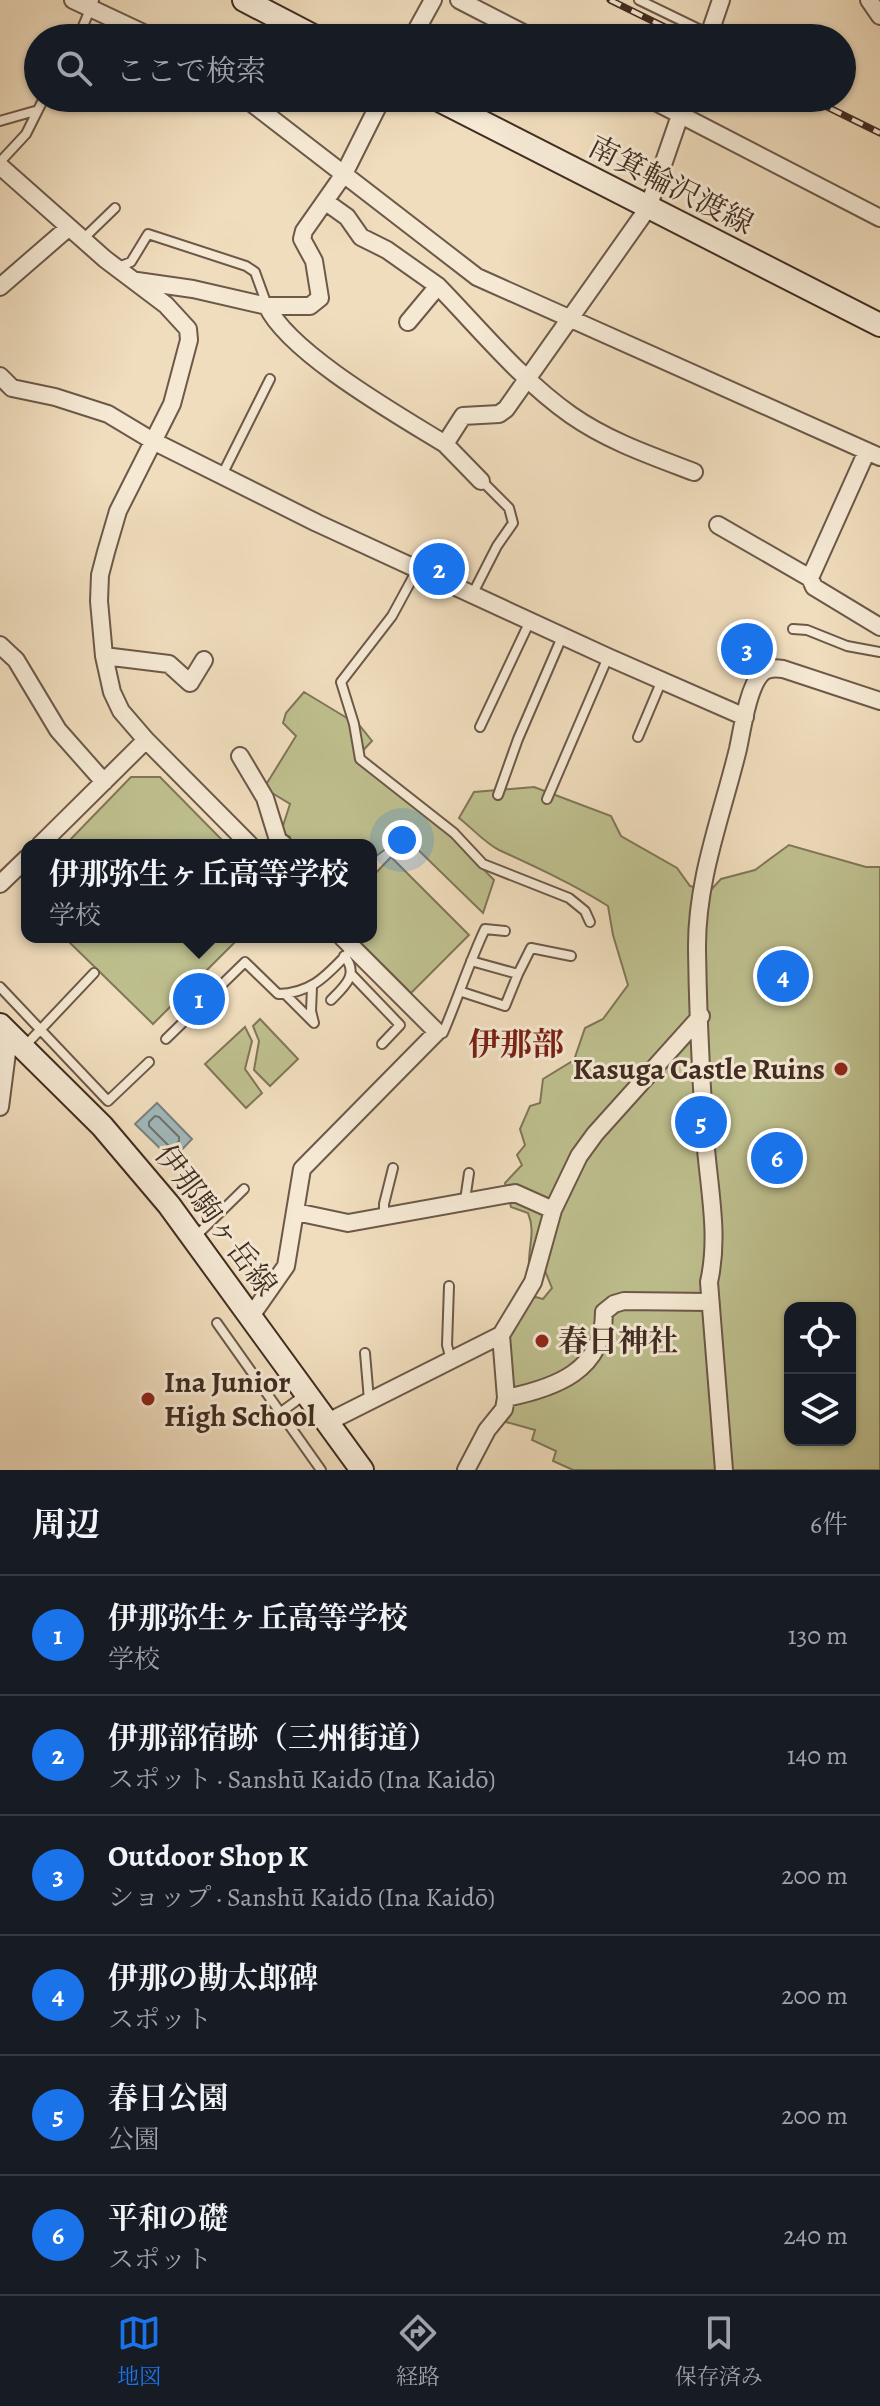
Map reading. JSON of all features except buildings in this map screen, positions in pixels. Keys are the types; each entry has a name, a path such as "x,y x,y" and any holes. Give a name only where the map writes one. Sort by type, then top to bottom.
{"main road":[{"path":"244,0 290,24"},
{"name":"南箕輪沢渡線","path":"462,112 880,325"},
{"name":"伊那駒ヶ岳線","path":"10,1035 102,1126 194,1237 362,1470"}],"street":[{"path":"73,0 92,4 128,24"},
{"path":"420,24 433,0"},
{"path":"459,0 506,24"},
{"path":"713,24 721,0"},
{"path":"869,0 880,16"},
{"path":"263,112 477,277 873,454 810,578"},
{"path":"136,281 193,289 267,306 310,306 320,298 319,280 314,261 302,239 304,231 344,174 375,112"},
{"path":"445,444 463,416 499,414 506,409 648,208 681,112"},
{"path":"694,112 880,218"},
{"path":"0,164 68,228 166,305 188,329 189,340 172,404 118,511 100,575 104,656 112,692 121,711 244,839"},
{"path":"326,202 347,217 361,237 387,250 438,286 528,378 571,415 625,446 694,472"},
{"path":"0,287 68,228"},
{"path":"408,322 438,286"},
{"path":"267,306 274,320 308,352 396,414 445,444 481,481"},
{"path":"4,385 108,414 153,441 317,523 745,717"},
{"path":"718,525 810,578 814,587 880,627"},
{"path":"0,645 16,660 58,730 104,782"},
{"path":"104,656 169,664 190,683 204,660"},
{"path":"724,1470 710,1302 714,1231 706,1147 697,948 699,904 710,849 726,800 745,717 760,674 775,668 880,701"},
{"path":"46,839 146,740"},
{"path":"240,756 265,798 278,839"},
{"path":"0,884 21,864"},
{"path":"251,1316 286,1266 302,1169 440,1032 346,947"},
{"path":"328,1422 501,1335 533,1282 553,1210 579,1156 701,1016"},
{"path":"0,1107 10,1035"},
{"path":"296,1212 348,1223 515,1193 553,1210"},
{"path":"506,1398 554,1385 575,1374 593,1354 604,1331 604,1312 614,1304 624,1301 710,1302"},
{"path":"466,1470 487,1430 504,1409 506,1398 501,1335"}],"lane":[{"path":"639,0 686,24"},
{"path":"84,24 92,4"},
{"path":"0,121 32,112"},
{"path":"0,164 26,134 35,112"},
{"path":"83,240 115,208"},
{"path":"118,267 131,262 148,234 246,266 255,272 267,306"},
{"path":"222,475 270,379"},
{"path":"473,593 497,546 513,523 509,508 481,481"},
{"path":"418,568 392,616 341,682 354,724 360,759 454,833 483,864 569,898 585,911 590,922"},
{"path":"480,727 530,621"},
{"path":"793,629 807,630 847,646 880,652"},
{"path":"498,795 562,636"},
{"path":"547,799 608,657"},
{"path":"638,737 662,680"},
{"path":"440,1032 462,992 485,929 505,931"},
{"path":"346,947 352,975 400,1025 382,1044"},
{"path":"166,1039 245,962 278,994 285,994 312,987 346,947"},
{"path":"462,992 505,1006 531,948 571,956"},
{"path":"471,961 518,974"},
{"path":"10,1035 40,1029 94,973"},
{"path":"331,1000 352,975"},
{"path":"0,987 108,1101 149,1062"},
{"path":"285,994 314,1023 312,987"},
{"path":"384,1216 393,1168"},
{"path":"465,1200 469,1173"},
{"path":"194,1237 244,1189"},
{"path":"449,1286 447,1345 451,1360"},
{"path":"217,1323 321,1470"},
{"path":"365,1353 369,1401"},
{"path":"281,1412 307,1393"}],"green space":[{"path":"304,692 360,726 372,741 355,759 453,838 494,880 483,913 404,836 377,855 377,839 289,839 281,832 290,804 264,788 296,736 283,723 286,713"},
{"path":"131,777 160,777 221,839 71,839"},
{"path":"534,787 611,816 621,836 677,868 690,886 710,891 721,879 755,870 789,845 866,867 880,867 880,1470 573,1470 553,1461 556,1451 532,1440 535,1430 506,1422 496,1412 498,1386 516,1303 536,1297 543,1299 552,1288 543,1266 529,1267 532,1233 528,1213 511,1207 505,1183 522,1165 517,1155 525,1145 520,1129 530,1106 540,1103 543,1079 574,1060 585,1028 603,1019 628,985 608,906 499,850 459,818 474,792"},
{"path":"391,857 469,935 411,993 361,943 377,943 377,872"},
{"path":"70,943 234,943 153,1024"},
{"path":"260,1019 298,1059 270,1086 254,1070 259,1041 253,1026"},
{"path":"245,1027 252,1041 245,1069 262,1093 246,1108 205,1064"}],"water":[{"path":"157,1103 192,1139 172,1160 135,1124"}],"railway":[{"path":"610,0 659,24"},
{"path":"837,112 880,133"}],"place":[{"name":"伊那部宿跡（三州街道）","path":"439,569"},
{"name":"Outdoor Shop K","path":"747,649"},
{"name":"伊那の勘太郎碑","path":"783,976"},
{"name":"伊那弥生ヶ丘高等学校","path":"199,999"},
{"name":"Kasuga Castle Ruins","path":"841,1069"},
{"name":"春日公園","path":"701,1122"},
{"name":"平和の礎","path":"777,1158"},
{"name":"春日神社","path":"542,1341"},
{"name":"Ina Junior High School","path":"148,1399"}],"district":[{"name":"伊那部","path":"516,1044"}]}
